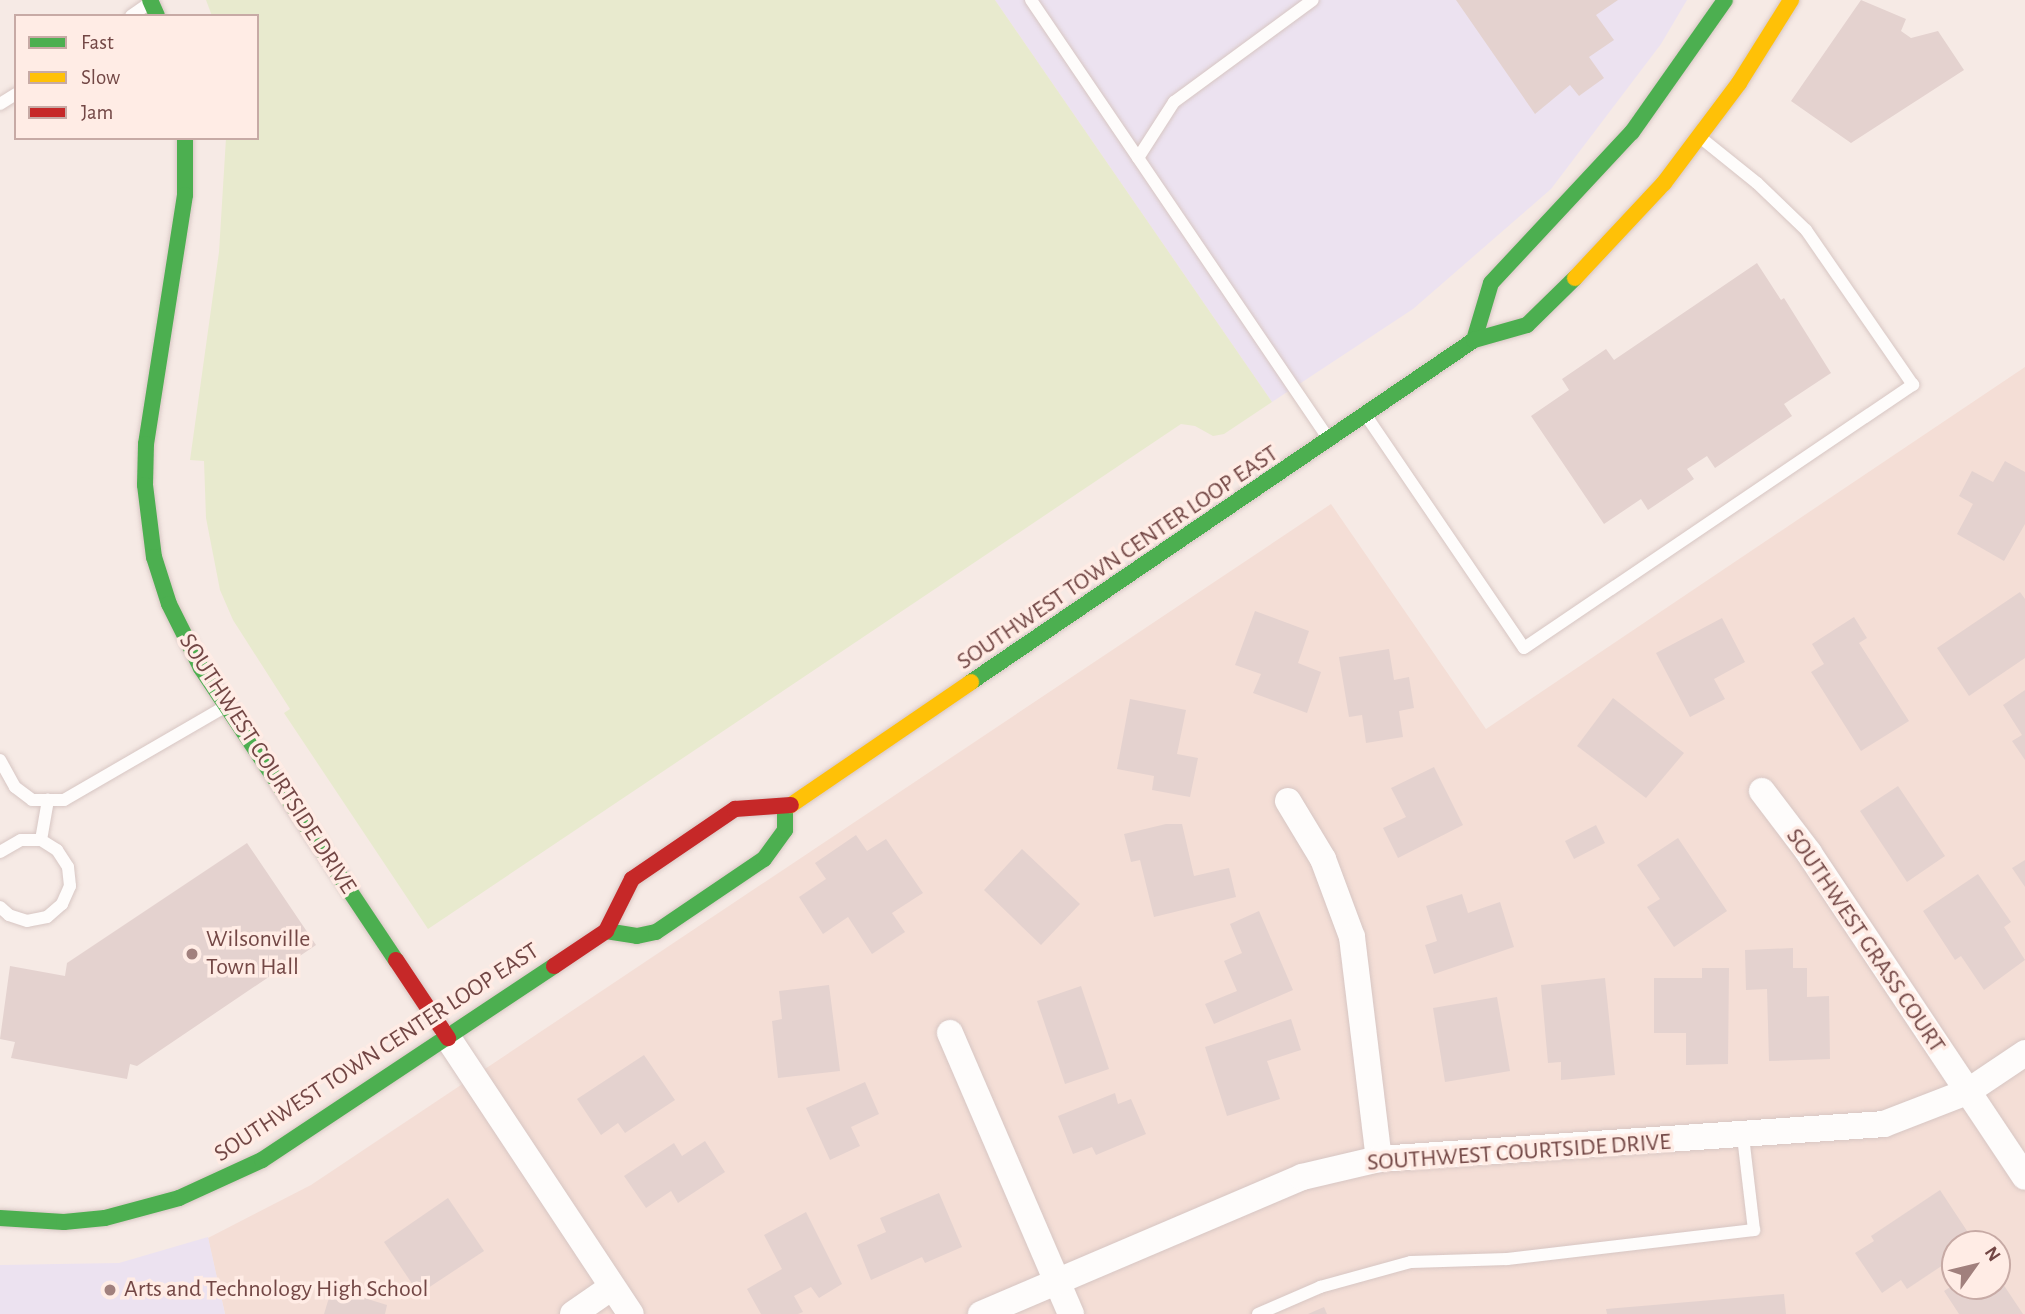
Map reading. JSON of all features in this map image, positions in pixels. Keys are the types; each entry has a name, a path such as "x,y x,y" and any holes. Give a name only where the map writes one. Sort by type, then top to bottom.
{"main road":[{"path":"1474,340 1491,283 1632,132 1709,14 1724,0"},
{"name":"SOUTHWEST TOWN CENTER LOOP EAST","path":"785,809 1367,417 1474,340 1527,325 1627,227 1700,138 1791,0"},
{"name":"SOUTHWEST COURTSIDE DRIVE","path":"186,140 185,195 150,414 145,485 151,540 169,604 183,637 226,706 448,1038"},
{"path":"735,809 785,809 782,838 753,866 656,932 637,936 607,931 632,879 735,809"},
{"name":"SOUTHWEST TOWN CENTER LOOP EAST","path":"0,1218 65,1222 105,1218 199,1191 262,1160 607,931"}],"street":[{"name":"SOUTHWEST GRASS COURT","path":"1762,791 1809,853 2025,1177"},
{"path":"1288,801 1323,859 1352,937 1379,1159"},
{"path":"950,1033 1071,1314"},
{"name":"SOUTHWEST COURTSIDE DRIVE","path":"448,1038 631,1314"},
{"name":"SOUTHWEST COURTSIDE DRIVE","path":"981,1314 1240,1200 1302,1177 1379,1159 1743,1137 1884,1124 1967,1092 2025,1053"},
{"path":"573,1314 612,1287"}],"lane":[{"path":"1031,0 1331,441"},
{"path":"1138,158 1174,102 1313,0"},
{"path":"135,14 153,6"},
{"path":"1367,417 1524,648 1913,385 1806,230 1757,183 1700,138"},
{"path":"0,760 15,787 32,800 64,800 97,784 226,706"},
{"path":"40,841 48,800"},
{"path":"0,852 21,840 40,841 57,850 68,867 69,886 62,904 47,917 27,920 9,915 0,907"},
{"path":"1258,1314 1320,1287 1411,1262 1507,1259 1754,1230 1743,1137"}],"shaded area":[{"path":"995,0 1687,0 1661,44 1551,189 1413,309 1272,402"},
{"path":"2025,367 2025,1314 225,1314 208,1238 311,1185 1331,504 1486,729"},
{"name":"Arts and Technology High School","path":"208,1237 225,1314 0,1314 0,1265 119,1263"}],"green space":[{"path":"206,0 995,0 1272,402 1224,434 1213,436 1195,426 1181,424 428,929 284,713 290,709 233,620 220,590 206,518 204,461 190,460 219,252 226,140 259,140 259,14 211,14"}],"building":[{"path":"1456,0 1618,0 1596,15 1614,40 1589,57 1604,78 1579,96 1570,85 1535,114"},
{"path":"1861,0 1906,19 1901,31 1911,38 1938,31 1964,70 1851,143 1791,101"},
{"path":"1757,263 1781,300 1784,298 1831,373 1784,404 1792,416 1715,468 1707,456 1687,469 1694,479 1648,510 1641,499 1604,524 1531,416 1569,390 1562,379 1606,349 1614,360"},
{"path":"2005,461 2025,472 2025,524 2004,561 1957,534 1973,504 1959,496 1972,471 1993,482"},
{"path":"2020,592 2025,599 2025,658 1969,696 1937,648"},
{"path":"1255,611 1309,631 1298,663 1321,672 1307,713 1253,693 1261,674 1235,665"},
{"path":"1854,617 1867,638 1859,643 1909,721 1861,751 1811,672 1824,664 1812,644"},
{"path":"1722,618 1745,662 1714,679 1725,699 1690,717 1656,653"},
{"path":"1389,649 1394,680 1409,677 1414,708 1399,711 1403,737 1366,743 1362,715 1349,717 1339,657"},
{"path":"2025,690 2025,760 2012,741 2022,735 2003,705"},
{"path":"1613,698 1684,753 1646,798 1577,746"},
{"path":"1130,699 1186,710 1177,754 1198,758 1190,797 1152,790 1154,776 1117,769"},
{"path":"1434,767 1463,825 1398,858 1383,828 1406,817 1391,788"},
{"path":"1898,786 1945,856 1907,882 1860,811"},
{"path":"1166,824 1182,824 1194,876 1229,868 1236,897 1154,917 1140,860 1131,862 1124,834"},
{"path":"1596,825 1605,843 1574,859 1565,841"},
{"path":"856,835 867,851 886,839 923,893 892,913 905,932 872,954 848,917 823,934 799,897 826,879 815,863"},
{"path":"1678,838 1727,911 1674,947 1647,907 1660,899 1637,865"},
{"name":"Wilsonville Town Hall","path":"247,843 316,945 137,1066 130,1064 127,1079 11,1058 15,1042 0,1039 10,966 65,976 67,963"},
{"path":"1022,849 1080,904 1041,945 984,890"},
{"path":"2025,860 2025,887 2012,868"},
{"path":"1978,874 2011,922 2004,927 2025,960 1984,990 1961,956 1955,960 1923,911"},
{"path":"1462,894 1468,913 1500,902 1514,947 1434,974 1425,945 1437,941 1426,906"},
{"path":"1259,911 1293,990 1214,1024 1205,1004 1237,991 1224,961 1242,953 1230,924"},
{"path":"1793,948 1793,968 1807,968 1807,997 1829,996 1830,1059 1769,1061 1767,989 1746,990 1745,950"},
{"path":"1702,968 1729,968 1728,1064 1686,1065 1686,1033 1654,1033 1654,978 1702,978"},
{"path":"1605,978 1615,1075 1561,1080 1561,1062 1548,1063 1541,985"},
{"path":"829,985 840,1071 778,1078 772,1021 782,1019 779,991"},
{"path":"1081,986 1109,1069 1065,1084 1037,1001"},
{"path":"1497,997 1510,1071 1445,1082 1433,1008"},
{"path":"1291,1019 1301,1050 1267,1061 1280,1099 1227,1116 1205,1047"},
{"path":"644,1055 675,1100 625,1133 618,1123 601,1135 577,1099"},
{"path":"865,1082 879,1114 851,1127 860,1146 830,1160 806,1108"},
{"path":"1115,1093 1118,1104 1131,1099 1146,1134 1096,1155 1092,1147 1073,1154 1058,1116"},
{"path":"705,1141 725,1172 678,1203 671,1191 646,1208 624,1176 674,1143 682,1156"},
{"path":"1940,1190 1966,1230 1941,1230 1941,1266 1907,1289 1901,1280 1882,1293 1855,1253 1874,1241 1871,1236"},
{"path":"939,1193 962,1247 925,1263 922,1257 871,1280 857,1245 886,1232 880,1218"},
{"path":"448,1198 484,1251 419,1294 384,1242"},
{"path":"806,1212 842,1284 819,1298 811,1287 794,1296 803,1312 798,1314 761,1314 747,1289 782,1269 764,1235"},
{"path":"332,1288 387,1305 385,1314 324,1314"},
{"path":"1784,1294 1786,1314 1607,1314 1606,1309"},
{"path":"2011,1296 2023,1314 1959,1314 1950,1300 2011,1300"},
{"path":"1324,1307 1327,1314 1308,1314"}],"traffic: fast":[{"path":"150,0 156,14"},
{"path":"1474,340 1491,283 1632,132 1725,0"},
{"path":"185,140 185,195 146,444 145,485 154,557 169,604 201,668 396,960"},
{"path":"971,682 1474,340 1527,325 1575,278"},
{"path":"606,931 637,936 656,932 764,859 785,830 785,809"},
{"path":"0,1218 64,1222 105,1218 179,1198 262,1160 554,966"}],"traffic: slow":[{"path":"1575,278 1664,183 1739,83 1791,0"},
{"path":"791,805 971,682"}],"traffic: jam":[{"path":"554,966 606,931 632,879 735,809 791,805"},
{"path":"396,960 448,1038"}],"place":[{"name":"Wilsonville Town Hall","path":"192,954"},
{"name":"Arts and Technology High School","path":"110,1290"}]}
